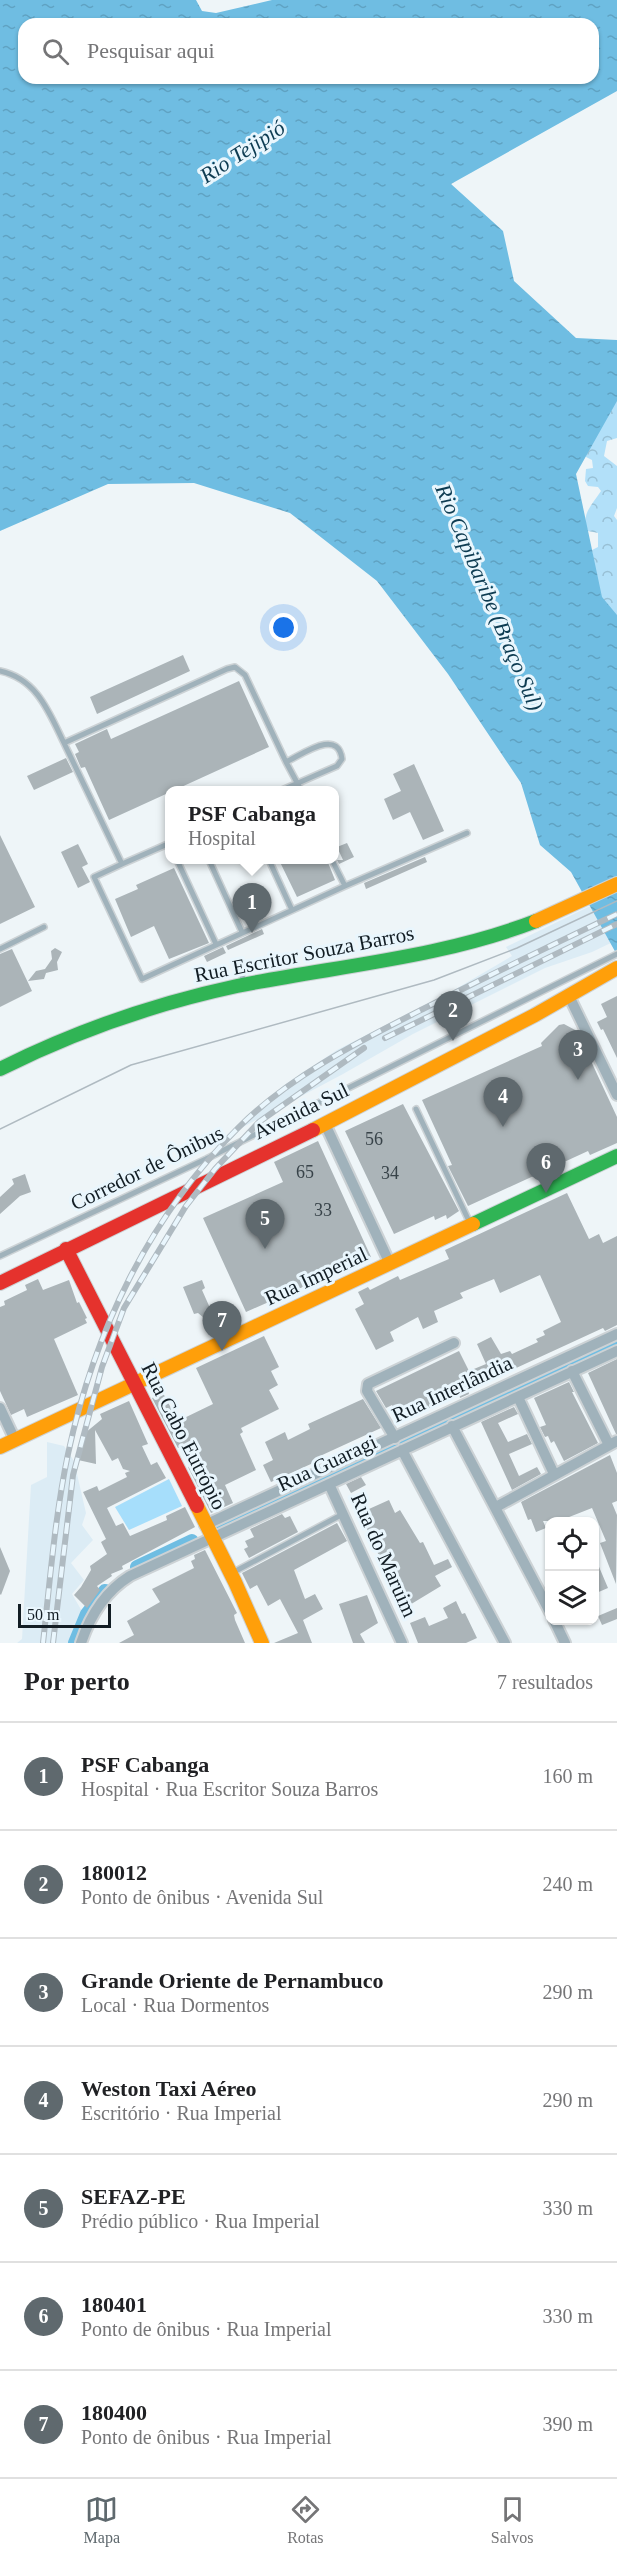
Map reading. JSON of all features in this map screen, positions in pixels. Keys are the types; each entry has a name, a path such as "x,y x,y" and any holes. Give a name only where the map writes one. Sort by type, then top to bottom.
{"main road":[{"name":"Rua Escritor Souza Barros","path":"0,1069 92,1027 153,1006 462,944 538,921 617,884"},
{"name":"Avenida Sul","path":"0,1283 325,1124 569,996 607,969"},
{"name":"Rua Imperial","path":"0,1447 617,1156"},
{"name":"Rua Cabo Eutrópio","path":"66,1249 230,1574 262,1643"}],"street":[{"path":"569,996 617,1095"},
{"path":"325,1124 390,1264"},
{"name":"Rua Interlândia","path":"205,1525 617,1334"},
{"path":"395,1438 367,1391 368,1384 454,1343"},
{"name":"Rua Guaragi","path":"81,1643 93,1615 118,1584 185,1549 617,1351"},
{"path":"496,1507 613,1443 572,1371"},
{"path":"518,1396 554,1474"},
{"path":"0,1408 15,1440"},
{"path":"452,1426 545,1604"},
{"path":"402,1450 505,1643"},
{"name":"Rua do Maruim","path":"329,1484 402,1643"},
{"path":"556,1625 565,1643"}],"lane":[{"path":"64,743 227,669 235,668 245,675 297,784"},
{"path":"0,670 29,684 41,696 122,864"},
{"path":"286,762 327,743 335,744 341,750 342,759 337,766 292,786"},
{"path":"165,844 94,877 142,979 467,833"},
{"path":"179,864 216,944"},
{"path":"211,864 242,933"},
{"path":"272,864 292,910"},
{"path":"334,864 345,886"},
{"path":"0,949 44,927"},
{"name":"Corredor de Ônibus","path":"0,1256 607,969 617,954"},
{"path":"241,970 244,986"},
{"path":"416,1109 471,1225"},
{"path":"230,1574 344,1513"}],"shaded area":[{"path":"617,893 617,940 592,952 545,968 413,1034 226,1136 283,1086 337,1050 454,990 512,956 506,947"},
{"path":"47,1442 64,1446 74,1461 86,1513 82,1525 93,1540 71,1563 84,1580 72,1594 83,1613 73,1643 17,1643 22,1639 31,1485 47,1477"},
{"path":"169,1479 182,1506 129,1530 115,1507"}],"green space":[{"path":"617,397 617,438 607,441 604,456 617,466 617,508 614,516 617,520 617,627 599,612 592,550 598,547 598,533 588,531 585,520 588,510 601,491 598,487 588,486 585,481 586,469 593,468 592,460 586,457 586,449"}],"water":[{"path":"0,0 196,0 202,11 216,13 272,0 617,0 617,91 451,184 503,231 514,281 576,338 617,340 617,401 576,474 602,597 617,615 617,955 571,872 540,845 521,783 448,674 377,581 290,513 194,483 108,484 0,531"}],"building":[{"path":"183,655 190,671 97,714 90,697"},
{"path":"239,681 269,747 184,786 165,786 165,794 109,820 85,767 81,768 75,754 79,752 75,744 107,729 111,739"},
{"path":"66,758 73,772 34,790 27,776"},
{"path":"414,764 444,831 423,840 410,812 393,820 384,799 401,791 393,774"},
{"path":"0,835 35,907 0,924"},
{"path":"347,843 354,857 339,864 339,860 343,860 339,846"},
{"path":"78,844 88,864 82,867 90,882 78,888 61,852"},
{"path":"425,857 427,862 366,889 364,883"},
{"path":"281,864 329,864 335,880 297,897"},
{"path":"174,868 209,943 169,959 154,926 131,937 115,899 138,889 136,885"},
{"path":"262,929 264,934 228,950 226,946"},
{"path":"223,947 226,953 207,962 204,956"},
{"path":"55,948 62,952 57,962 58,970 46,973 44,979 28,981 36,971 45,969 52,959 51,951"},
{"path":"12,949 32,991 0,1007 0,954"},
{"path":"617,996 617,1058 603,1029 601,1030 597,1022 607,1017 601,1004"},
{"path":"564,1024 577,1031 617,1117 617,1143 590,1155 588,1151 468,1206 448,1166 452,1165 422,1100 542,1046 541,1043 559,1025"},
{"path":"403,1104 459,1211 447,1219 446,1215 435,1220 434,1216 394,1234 345,1131"},
{"path":"318,1141 371,1257 246,1312 203,1218 283,1182 274,1162"},
{"path":"25,1174 31,1192 20,1196 0,1214 0,1197 14,1184 12,1179"},
{"path":"567,1193 589,1239 599,1234 603,1243 617,1236 617,1325 605,1331 603,1328 468,1390 469,1394 460,1398 459,1394 400,1422 392,1405 386,1408 376,1391 459,1351 469,1371 486,1364 477,1344 491,1337 501,1354 510,1351 512,1354 538,1342 536,1339 545,1335 543,1331 561,1322 540,1275 500,1293 494,1279 460,1293 463,1298 434,1311 438,1322 423,1329 418,1317 390,1332 394,1341 376,1350 355,1309 364,1304 358,1292 368,1287 370,1290 398,1276 400,1280 449,1259 445,1250"},
{"path":"38,1279 43,1290 69,1280 77,1303 79,1302 87,1318 85,1319 87,1323 54,1339 78,1395 27,1417 24,1409 11,1415 0,1391 0,1307 5,1305 4,1301 27,1290 25,1285"},
{"path":"202,1280 205,1288 202,1290 210,1308 205,1310 204,1318 198,1313 194,1314 183,1287"},
{"path":"264,1336 279,1367 271,1371 278,1385 269,1390 279,1409 241,1428 243,1432 240,1434 256,1470 225,1485 233,1503 211,1513 188,1467 195,1463 186,1445 178,1448 152,1398 163,1393 178,1421 213,1404 196,1368"},
{"path":"617,1359 617,1434 616,1434 588,1373"},
{"path":"569,1382 598,1443 564,1461 554,1441 551,1443 548,1436 545,1437 540,1427 546,1425 534,1398"},
{"path":"363,1399 381,1428 320,1456 322,1459 271,1482 263,1465 273,1460 265,1442 285,1432 288,1440 310,1429 308,1424"},
{"path":"129,1401 148,1444 142,1446 151,1465 157,1462 166,1478 107,1508 116,1526 123,1523 130,1536 167,1520 166,1516 185,1507 195,1527 111,1574 112,1576 97,1586 100,1590 87,1608 74,1595 91,1570 90,1566 107,1554 101,1542 106,1539 83,1492 97,1486 99,1491 127,1477 125,1473 130,1471 123,1469 118,1458 112,1461 95,1430 96,1464 78,1460 85,1433 102,1419 100,1414"},
{"path":"514,1407 518,1414 498,1423 508,1442 527,1434 532,1444 509,1454 519,1476 537,1467 541,1474 512,1490 481,1422"},
{"path":"610,1455 617,1473 617,1501 612,1503 617,1515 616,1584 600,1543 606,1541 599,1524 599,1517 596,1517 592,1508 569,1517 545,1517 543,1521 545,1528 536,1532 521,1502"},
{"path":"361,1477 366,1485 351,1493 346,1484"},
{"path":"389,1500 395,1513 400,1510 420,1543 423,1542 434,1565 448,1559 452,1567 435,1576 441,1586 403,1609 396,1600 402,1596 376,1550 360,1513"},
{"path":"282,1514 285,1518 290,1516 298,1532 249,1558 244,1549 248,1547 245,1541 254,1537 250,1529"},
{"path":"337,1523 347,1541 294,1570 305,1599 315,1594 323,1609 303,1620 312,1643 274,1643 298,1633 280,1599 268,1606 257,1585 250,1589 242,1573"},
{"path":"0,1547 10,1571 1,1595 0,1594"},
{"path":"205,1550 237,1613 234,1615 235,1620 245,1643 119,1643 134,1635 127,1621 160,1602 152,1589 194,1568 191,1561 195,1559 194,1555"},
{"path":"599,1567 608,1588 599,1592"},
{"path":"367,1595 378,1623 360,1634 365,1643 353,1643 339,1604"},
{"path":"456,1601 462,1614 465,1613 477,1638 466,1643 418,1643 410,1623 425,1617 429,1626 448,1618 443,1608"},
{"path":"617,1608 617,1619 602,1625 599,1616"}],"waterway":[{"path":"213,1531 617,1344"},
{"path":"137,1567 192,1541"},
{"path":"75,1643 87,1614 105,1591"}],"tram line":[{"path":"0,1129 131,1065 434,980 517,948 617,901"}],"railway":[{"path":"43,1643 63,1477 79,1409 93,1364 129,1279 152,1238 206,1163 258,1109 326,1061 447,997 617,914"},
{"path":"385,1038 617,924"},
{"path":"53,1643 73,1475 102,1367 124,1308 186,1206 215,1169 259,1122 364,1048"}],"traffic: fast":[{"path":"0,1069 86,1031 175,1001 237,986 426,953 500,934 536,921"},
{"path":"473,1224 617,1156"}],"traffic: slow":[{"path":"536,921 617,884"},
{"path":"313,1130 535,1015 617,968"},
{"path":"0,1447 473,1224"},
{"path":"197,1506 262,1643"}],"traffic: jam":[{"path":"0,1283 313,1130"},
{"path":"66,1249 197,1506"}],"place":[{"name":"PSF Cabanga","path":"252,933"},
{"name":"180012","path":"453,1041"},
{"name":"Grande Oriente de Pernambuco","path":"578,1080"},
{"name":"Weston Taxi Aéreo","path":"503,1127"},
{"name":"180401","path":"546,1193"},
{"name":"SEFAZ-PE","path":"265,1249"},
{"name":"180400","path":"222,1351"}],"water label":[{"name":"Rio Tejipió","path":"242,151"},
{"name":"Rio Capibaribe (Braço Sul)","path":"490,597"}]}
